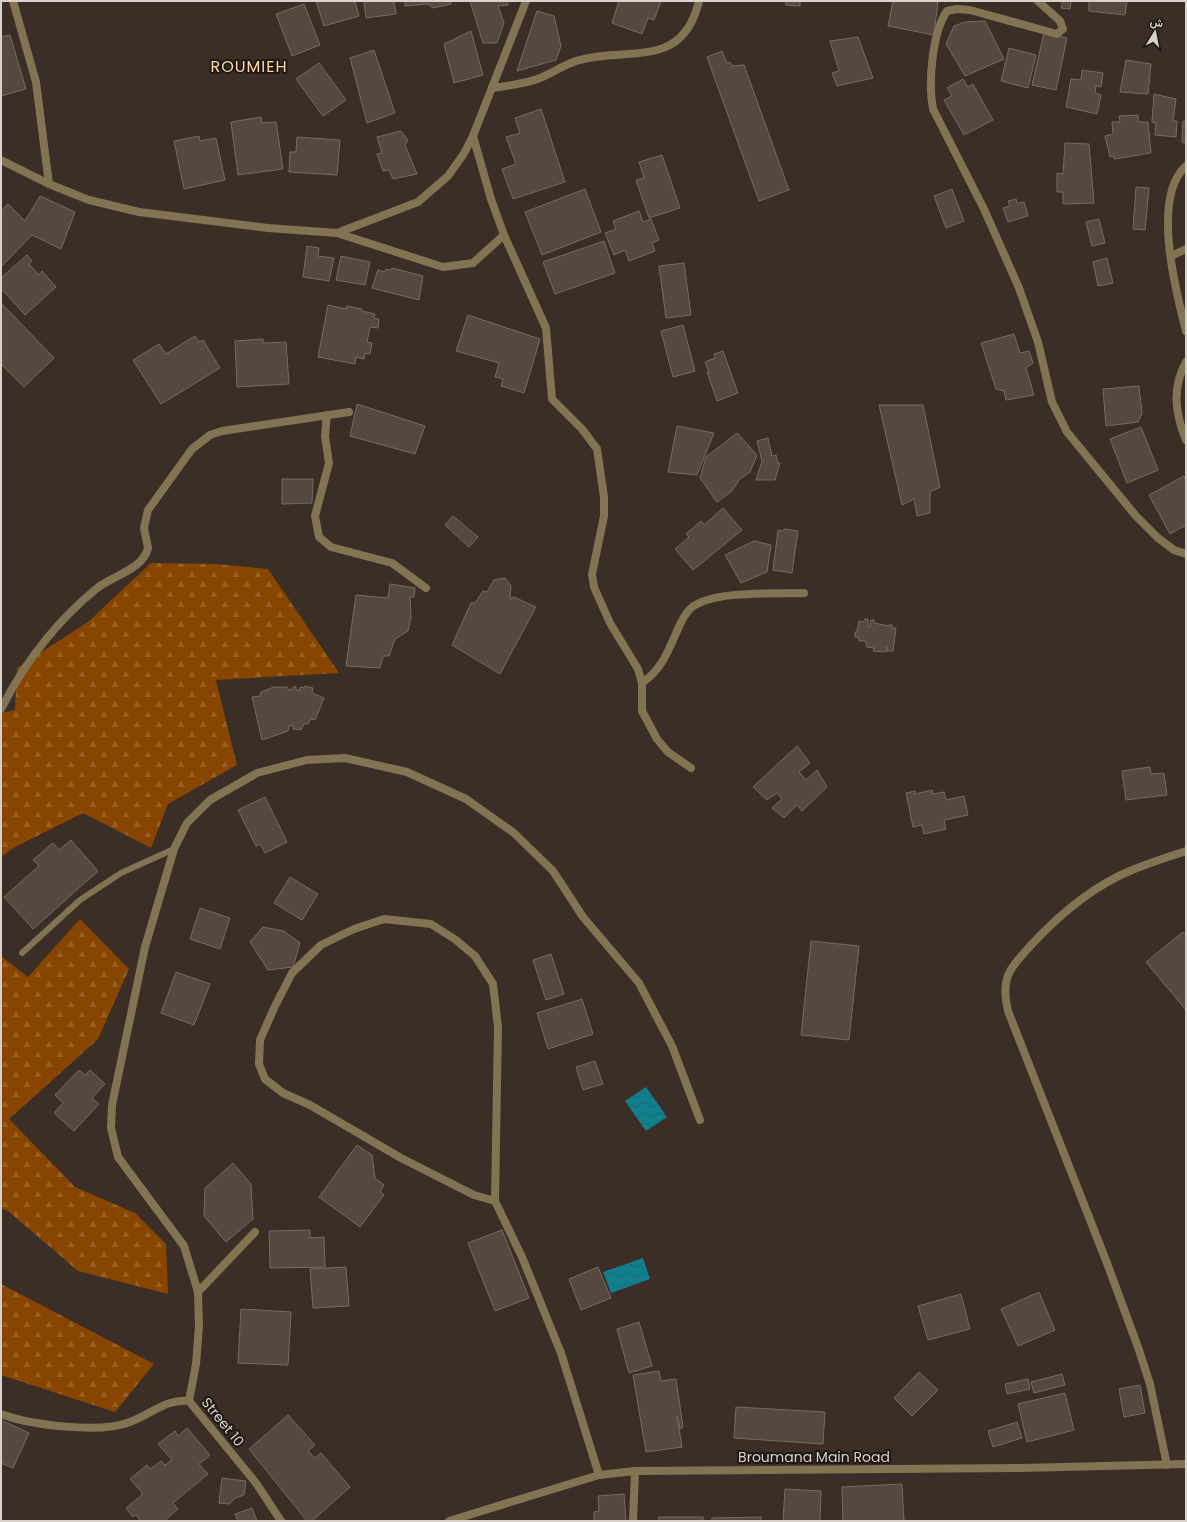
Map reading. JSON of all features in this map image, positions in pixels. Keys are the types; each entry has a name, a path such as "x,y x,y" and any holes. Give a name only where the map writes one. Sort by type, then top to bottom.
{"street":[{"path":"13,1 36,82 49,184"},
{"path":"337,233 418,202 448,176 463,155 473,136 526,1"},
{"path":"492,88 520,85 540,78 576,61 658,51 680,38 695,17 699,1"},
{"path":"1038,1 1060,20 1063,29 1057,34 970,10 957,9 947,11 940,21 931,75 929,92 933,109 984,209 1019,288 1038,342 1052,402 1066,432 1141,521 1158,538 1174,550 1186,554"},
{"path":"473,136 491,199 504,235 546,328 552,399 582,429 597,449 604,497 604,516 592,574 594,587 610,623 638,669 642,683 642,711 657,739 668,752 691,768"},
{"path":"1,160 49,184 89,200 139,212 268,228 337,233 443,267 473,263 504,235"},
{"path":"1186,166 1175,182 1169,195 1168,216 1171,256 1178,298 1186,331"},
{"path":"1171,256 1186,249"},
{"path":"1186,362 1182,369 1177,388 1176,408 1180,427 1186,440"},
{"path":"1,709 19,677 54,630 97,588 135,566 142,559 148,548 144,528 148,510 192,449 210,436 222,431 349,412"},
{"path":"327,415 325,436 329,463 314,516 319,537 331,547 392,563 426,588"},
{"path":"642,683 652,676 664,660 681,622 690,608 706,599 730,595 804,593"},
{"path":"189,1401 196,1364 199,1326 198,1292 184,1246 118,1157 111,1128 112,1105 146,946 174,849 187,823 210,800 257,773 307,760 345,758 407,772 466,799 514,833 553,871 583,916 639,983 672,1046 700,1120"},
{"path":"1167,1465 1150,1384 1107,1263 1020,1038 1008,1011 1005,997 1005,982 1012,967 1064,911 1099,888 1130,871 1186,851"},
{"path":"495,1201 474,1195 402,1158 310,1105 284,1093 265,1078 258,1064 260,1040 292,973 321,945 354,929 384,920 431,924 456,940 475,956 493,984 498,1027 495,1201 522,1257 561,1353 599,1475"},
{"path":"198,1292 255,1232"},
{"name":"Street 10","path":"1,1414 46,1424 78,1427 102,1427 129,1423 180,1400 189,1401 256,1483 281,1521"},
{"name":"Broumana Main Road","path":"449,1521 463,1519 599,1475 636,1471 1021,1468 1186,1464"},
{"path":"633,1521 636,1471"}],"lane":[{"path":"22,953 80,900 121,873 174,849"}],"green space":[{"path":"151,563 217,564 268,569 339,673 216,680 237,765 168,804 151,848 83,813 15,847 1,857 1,713 15,710 17,668 88,622"},
{"path":"80,919 129,969 98,1039 9,1119 75,1187 135,1213 166,1244 168,1294 78,1271 8,1211 1,1208 1,956 28,977"},
{"path":"1,1284 154,1364 115,1412 1,1375"}],"water":[{"path":"646,1087 667,1117 646,1131 625,1101"},
{"path":"643,1258 650,1279 611,1293 603,1272"}],"building":[{"path":"316,1 355,1 359,16 324,26"},
{"path":"364,1 394,1 396,14 366,18"},
{"path":"405,1 451,1 451,4 433,8 428,4 405,6"},
{"path":"470,1 507,1 508,5 498,6 504,23 497,43 483,43"},
{"path":"619,1 661,1 654,20 648,18 642,34 612,23"},
{"path":"786,1 800,1 800,6 786,5"},
{"path":"893,1 938,1 934,35 888,26"},
{"path":"1063,1 1071,1 1070,9 1061,8"},
{"path":"1089,1 1127,1 1125,15 1089,11"},
{"path":"304,4 320,45 292,56 276,14"},
{"path":"537,11 554,16 561,46 556,60 517,71"},
{"path":"985,21 1004,59 965,76 946,44 954,26 965,22"},
{"path":"471,31 483,75 454,83 444,44"},
{"path":"1044,33 1067,38 1056,90 1032,85"},
{"path":"10,35 26,89 1,96 1,37"},
{"path":"858,37 873,78 837,86 832,73 839,71 830,41"},
{"path":"1009,48 1036,55 1028,88 1001,81"},
{"path":"374,50 395,113 367,123 350,58"},
{"path":"722,51 727,63 730,62 732,66 744,65 789,190 759,201 707,57"},
{"path":"1126,60 1151,64 1148,94 1120,92"},
{"path":"319,63 346,100 323,116 296,79"},
{"path":"1082,70 1103,73 1101,87 1096,86 1095,93 1101,95 1097,114 1066,107 1071,79 1081,80"},
{"path":"963,79 968,87 973,84 993,120 964,135 944,100 952,96 947,88"},
{"path":"1154,94 1176,99 1173,121 1177,121 1176,137 1155,135 1156,123 1152,122"},
{"path":"541,109 565,182 513,199 502,169 516,164 506,137 520,133 515,118"},
{"path":"1138,115 1138,122 1148,122 1151,153 1114,159 1114,156 1110,157 1105,136 1113,134 1112,122 1120,122 1119,116"},
{"path":"261,117 262,123 276,122 283,169 238,175 231,122"},
{"path":"1183,121 1186,121 1186,144 1182,142"},
{"path":"401,131 408,140 405,145 417,174 393,179 389,170 383,171 377,154 382,153 377,137"},
{"path":"199,136 200,141 216,138 225,180 184,189 174,141"},
{"path":"297,137 340,140 337,175 289,172 290,152 296,152"},
{"path":"1065,143 1089,144 1094,203 1063,204 1063,192 1057,192 1057,173 1063,174"},
{"path":"662,155 680,208 649,218 636,180 644,178 639,162"},
{"path":"1136,187 1149,188 1145,230 1133,229"},
{"path":"585,189 601,232 542,255 525,212"},
{"path":"952,189 964,221 946,228 934,196"},
{"path":"40,196 75,212 61,249 32,235 1,267 1,211 8,204 25,221"},
{"path":"1016,199 1017,203 1024,202 1028,216 1008,222 1003,208 1010,206 1008,201"},
{"path":"639,211 643,222 651,219 659,240 652,243 655,251 629,261 625,250 614,255 605,233 616,229 613,221"},
{"path":"1099,219 1105,243 1092,246 1086,222"},
{"path":"604,241 615,273 555,294 543,262"},
{"path":"307,246 319,248 318,256 334,258 329,281 303,277"},
{"path":"27,255 32,261 29,264 39,275 42,271 56,287 25,315 1,288 1,278"},
{"path":"341,256 370,262 365,285 336,280"},
{"path":"1107,258 1113,283 1098,286 1093,262"},
{"path":"684,263 691,315 666,318 659,266"},
{"path":"392,268 423,276 419,300 372,288 378,270 385,272 386,269 391,270"},
{"path":"1,303 54,358 24,387 1,364"},
{"path":"328,305 346,309 347,306 362,309 362,311 375,314 374,318 379,319 378,328 370,327 367,342 372,343 370,354 365,353 364,359 356,357 355,364 318,357"},
{"path":"468,315 540,339 524,393 501,386 503,379 495,377 499,363 456,351"},
{"path":"683,325 695,371 673,377 661,331"},
{"path":"1014,334 1020,353 1029,351 1033,363 1026,368 1034,395 1006,400 1004,391 996,389 981,343"},
{"path":"195,336 199,342 203,340 220,368 161,404 133,360 159,344 166,354"},
{"path":"263,339 263,343 286,342 289,384 237,387 235,341"},
{"path":"723,351 738,393 717,401 705,362 715,358 714,354"},
{"path":"1139,386 1142,413 1138,422 1106,426 1103,389"},
{"path":"357,404 425,426 415,454 350,436"},
{"path":"879,405 923,405 940,487 930,492 930,513 917,516 914,499 902,505"},
{"path":"677,426 714,433 697,475 668,472"},
{"path":"1141,427 1158,470 1127,483 1110,439"},
{"path":"737,433 757,455 750,472 739,480 732,491 717,502 700,478 706,457"},
{"path":"768,438 772,456 776,455 778,463 780,463 775,480 756,480 762,461 757,441"},
{"path":"1184,476 1186,480 1186,525 1170,534 1149,495"},
{"path":"282,479 313,479 312,503 282,504"},
{"path":"723,508 742,530 693,570 675,549 689,537 686,534 701,521 704,525"},
{"path":"453,516 478,537 469,547 445,525"},
{"path":"784,529 798,531 792,573 773,570 778,530 783,531"},
{"path":"754,541 771,545 767,572 741,583 725,555"},
{"path":"505,578 511,586 510,599 514,597 536,607 500,674 452,645 471,603 475,603 483,591 487,592 494,580"},
{"path":"390,584 415,588 414,597 410,597 411,617 408,631 395,639 389,656 383,656 380,668 346,666 356,595 388,598"},
{"path":"865,619 868,619 868,627 870,627 871,620 874,620 874,623 889,626 892,625 892,628 896,628 893,651 887,651 887,647 886,652 873,651 874,648 867,647 865,641 859,641 859,638 855,637 855,632 857,632 859,621 863,622"},
{"path":"294,686 296,687 296,690 299,691 300,687 305,688 305,686 313,688 312,693 324,698 315,720 311,719 308,724 304,724 301,730 293,729 293,726 290,725 288,731 262,740 252,697 260,696 261,692 274,687 287,687 288,689 292,690"},
{"path":"797,746 810,763 799,772 806,780 817,770 827,787 802,811 797,805 784,818 772,808 782,799 777,793 767,800 753,787"},
{"path":"1150,767 1151,774 1164,773 1167,795 1126,800 1122,771"},
{"path":"932,790 933,794 944,792 946,800 964,796 968,815 944,820 946,829 924,834 922,825 913,827 906,793 915,791 915,794"},
{"path":"265,797 287,842 265,853 260,844 256,846 238,810"},
{"path":"71,840 98,871 33,929 4,897 39,866 33,860 53,843 59,850"},
{"path":"290,877 318,894 302,920 274,903"},
{"path":"200,908 230,918 220,949 190,939"},
{"path":"263,927 284,931 300,943 293,967 268,970 250,942"},
{"path":"1183,932 1186,935 1186,1010 1146,962"},
{"path":"811,941 859,946 849,1040 801,1035"},
{"path":"551,954 564,994 546,1000 533,960"},
{"path":"176,972 210,984 194,1025 161,1013"},
{"path":"582,999 593,1034 548,1049 537,1013"},
{"path":"595,1061 603,1084 583,1090 576,1067"},
{"path":"79,1070 85,1075 90,1070 105,1084 92,1098 99,1104 74,1131 54,1113 63,1103 55,1095"},
{"path":"357,1145 372,1155 375,1178 384,1185 380,1192 384,1195 360,1227 319,1197"},
{"path":"233,1163 251,1184 253,1219 226,1242 204,1216 205,1188"},
{"path":"310,1230 310,1238 324,1237 325,1267 270,1268 269,1231"},
{"path":"502,1230 529,1298 495,1311 468,1243"},
{"path":"346,1267 349,1306 313,1308 310,1269"},
{"path":"598,1267 611,1298 581,1310 569,1279"},
{"path":"1039,1292 1055,1330 1018,1346 1001,1309"},
{"path":"961,1294 970,1329 928,1340 918,1306"},
{"path":"241,1309 291,1312 288,1365 238,1363"},
{"path":"639,1322 652,1366 629,1373 617,1329"},
{"path":"659,1371 661,1381 676,1379 683,1427 680,1429 677,1416 682,1447 646,1452 633,1375"},
{"path":"919,1372 938,1390 912,1416 894,1398"},
{"path":"1062,1374 1065,1385 1034,1393 1031,1382"},
{"path":"1028,1379 1030,1389 1007,1394 1005,1384"},
{"path":"1140,1385 1145,1413 1124,1417 1119,1389"},
{"path":"1065,1393 1074,1430 1027,1442 1018,1404"},
{"path":"736,1407 825,1412 823,1444 734,1438"},
{"path":"288,1415 315,1445 308,1451 315,1458 321,1453 350,1487 312,1521 307,1521 249,1449"},
{"path":"1,1420 29,1433 13,1468 1,1463"},
{"path":"1017,1422 1022,1438 993,1447 988,1431"},
{"path":"187,1428 210,1455 199,1464 208,1474 173,1503 178,1509 164,1521 141,1521 136,1515 133,1517 126,1508 143,1494 130,1479 147,1465 150,1469 161,1461 165,1465 172,1460 158,1444 175,1431 178,1436"},
{"path":"222,1478 246,1481 244,1495 236,1498 229,1504 219,1503"},
{"path":"902,1484 904,1521 843,1521 842,1487"},
{"path":"785,1489 821,1491 820,1521 783,1521"},
{"path":"624,1494 626,1521 594,1521 594,1512 599,1511 598,1496"},
{"path":"252,1508 257,1521 238,1521 235,1514"},
{"path":"659,1517 703,1517 703,1521 659,1521"},
{"path":"761,1517 761,1521 712,1521 712,1518"}],"district":[{"name":"ROUMIEH","path":"249,66"}]}
